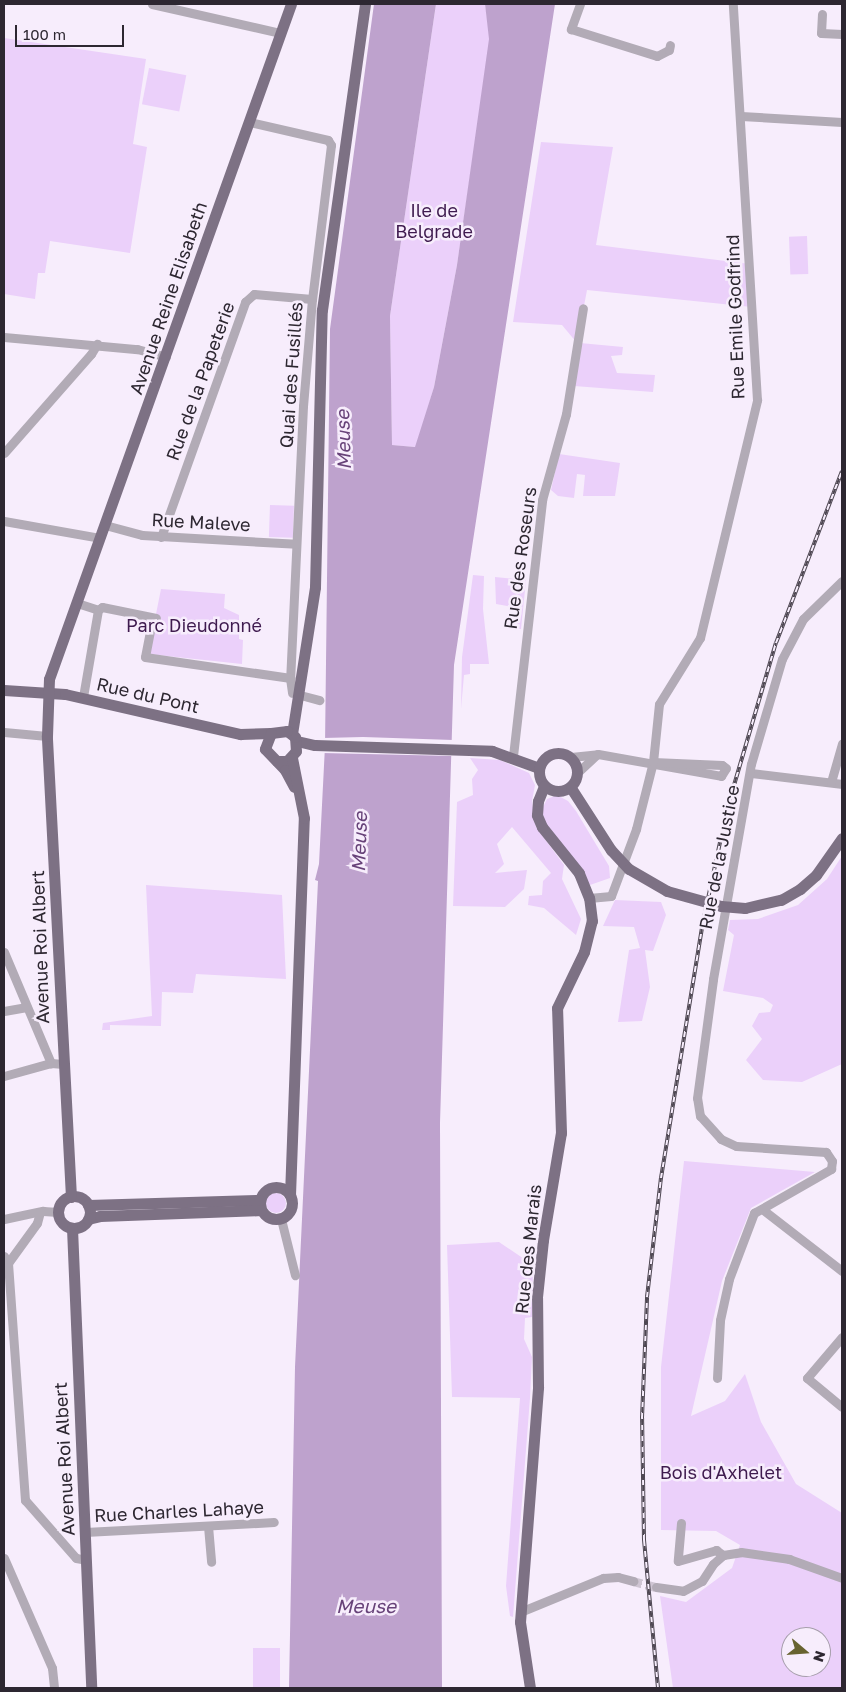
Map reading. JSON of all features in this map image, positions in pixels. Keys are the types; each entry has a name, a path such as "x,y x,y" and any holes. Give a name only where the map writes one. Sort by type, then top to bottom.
{"main road":[{"name":"Avenue Reine Elisabeth","path":"48,695 49,680 291,4"},
{"path":"277,761 288,741 309,637 314,587 322,310 365,4"},
{"name":"Rue du Pont","path":"4,690 83,697 240,734 288,741"},
{"name":"Avenue Roi Albert","path":"48,695 47,736 71,1197"},
{"name":"Rue du Pont","path":"240,734 265,749 277,761 299,794"},
{"path":"288,741 302,808 290,1212 281,1219 269,1218 261,1205 264,1192 276,1187 290,1164"},
{"path":"265,749 288,741 315,745 462,748 513,756 539,768"},
{"path":"555,752 571,757 578,772 570,788 562,792 544,786 539,768 542,761 555,752"},
{"name":"Rue des Marais","path":"530,1688 522,1651 520,1612 538,1388 537,1296 543,1240 561,1133 557,1008 591,934 589,898 579,873 542,827 538,801 544,786"},
{"path":"570,788 611,850 629,869 667,891 721,906 745,908 773,902 800,889 816,875 842,838"},
{"path":"276,1187 290,1195"},
{"path":"71,1197 81,1198 88,1205 88,1219 82,1226 72,1228 62,1223 58,1212 62,1202 71,1197"},
{"path":"88,1205 261,1205"},
{"path":"88,1219 261,1205"},
{"name":"Avenue Roi Albert","path":"72,1228 91,1688"}],"street":[{"path":"152,4 281,32"},
{"path":"580,4 571,29 657,56 669,50 670,45"},
{"name":"Rue Emile Godfrind","path":"653,762 659,704 700,638 757,400 733,4"},
{"path":"822,14 821,33 842,34"},
{"path":"741,116 842,122"},
{"name":"Quai des Fusillés","path":"250,122 328,140 331,146 312,300 296,544 290,678 298,697"},
{"name":"Rue de la Papeterie","path":"161,537 245,302 254,294 312,300"},
{"name":"Rue des Roseurs","path":"513,756 542,500 566,414 583,308"},
{"path":"4,337 97,344 137,349 166,357"},
{"path":"4,453 91,354 97,344"},
{"path":"4,521 100,538"},
{"name":"Rue Maleve","path":"104,525 131,533 161,537 296,544"},
{"name":"Rue de la Justice","path":"762,1209 831,1168 832,1161 826,1152 736,1146 721,1139 700,1116 697,1098 713,979 751,773 751,764 782,659 803,619 842,581"},
{"path":"77,603 98,610 102,607 154,618"},
{"path":"83,697 98,610"},
{"path":"150,631 145,657 290,678"},
{"path":"298,697 319,700"},
{"path":"4,732 47,736"},
{"path":"831,782 842,744"},
{"path":"578,772 598,754"},
{"path":"571,757 598,754 653,762 721,776 726,768 722,765 653,762"},
{"path":"589,898 611,896 636,829 653,762"},
{"path":"751,773 842,784"},
{"path":"831,782 842,780"},
{"path":"4,952 51,1063"},
{"path":"4,1011 27,1007"},
{"path":"4,1076 51,1063 63,1064"},
{"path":"717,1378 720,1320 729,1278 754,1213 762,1209 842,1271"},
{"path":"40,1212 37,1223 6,1260 24,1500 76,1558 86,1560"},
{"path":"4,1219 40,1212 58,1212"},
{"path":"281,1219 295,1275"},
{"path":"842,1337 807,1378 842,1407"},
{"name":"Rue Charles Lahaye","path":"85,1532 274,1522"},
{"path":"681,1523 678,1561 716,1550 723,1555"},
{"path":"208,1526 211,1562"},
{"path":"656,1587 683,1591 702,1581 723,1555 741,1552 765,1554 842,1578"},
{"path":"4,1558 52,1668 54,1688"},
{"path":"520,1612 603,1578 618,1577 633,1581"}],"green space":[{"name":"Ile de Belgrade","path":"436,4 485,4 490,39 457,265 434,387 416,447 392,445 390,316"},
{"path":"4,38 146,59 133,144 147,147 130,253 50,241 45,273 38,273 35,299 4,294"},
{"path":"149,68 186,75 179,112 142,104"},
{"path":"541,142 613,147 596,245 750,264 752,307 587,290 577,343 562,325 513,322"},
{"path":"807,236 808,274 790,275 789,237"},
{"path":"580,343 623,347 622,355 611,356 617,373 655,375 653,392 574,386"},
{"path":"559,454 620,463 615,496 583,496 585,475 577,474 574,498 558,496 551,490"},
{"path":"270,505 294,506 293,538 269,537"},
{"path":"473,575 484,576 483,609 489,664 470,664 470,674 464,675 461,709 462,657"},
{"path":"495,577 526,580 521,629 517,629 513,607 496,604"},
{"name":"Parc Dieudonné","path":"161,589 225,594 224,608 239,615 239,639 243,640 242,664 148,654"},
{"path":"470,758 500,760 529,773 535,785 532,801 536,827 564,865 562,879 581,919 576,935 544,908 528,905 529,896 542,895 543,881 551,873 512,827 497,844 504,864 495,873 527,870 524,889 505,907 453,906 457,802 473,795 472,779 478,770"},
{"path":"557,795 568,801 576,811 609,866 610,878 590,885 544,821 542,809 547,799"},
{"path":"842,856 842,1064 802,1082 763,1080 746,1060 762,1039 752,1026 759,1013 770,1012 773,1005 763,998 723,991 734,935 728,930 730,920 758,919 798,905 827,879"},
{"path":"146,885 282,895 286,979 196,974 193,993 162,992 161,1026 110,1025 110,1030 102,1030 103,1023 152,1016"},
{"path":"615,900 661,902 666,915 653,951 645,950 650,987 642,1021 618,1022 629,950 640,948 634,927 603,926"},
{"name":"Bois d'Axhelet","path":"684,1161 815,1172 751,1208 722,1281 691,1416 725,1401 745,1374 761,1422 796,1484 842,1513 842,1688 673,1688 660,1596 686,1602 732,1568 740,1545 716,1531 661,1530 661,1367"},
{"path":"276,1193 283,1196 286,1203 283,1210 276,1213 269,1210 266,1203 269,1196"},
{"path":"499,1242 533,1265 532,1317 525,1318 524,1339 532,1357 513,1617 510,1616 506,1586 520,1398 452,1397 447,1245"},
{"path":"253,1648 280,1648 280,1688 253,1688"}],"water":[{"name":"Meuse","path":"374,4 436,4 390,316 392,445 415,447 434,387 457,265 489,39 485,4 555,4 454,665 440,1123 442,1688 289,1688 295,1367 318,881 315,880 319,864 325,746 330,329"}],"pier":[{"path":"363,737 453,740 452,756 322,753 323,738"}],"tunnel":[{"path":"633,1581 656,1587"}],"railway":[{"path":"658,1688 644,1540 642,1418 647,1297 661,1178 702,927 727,809 776,643 842,471"}]}
